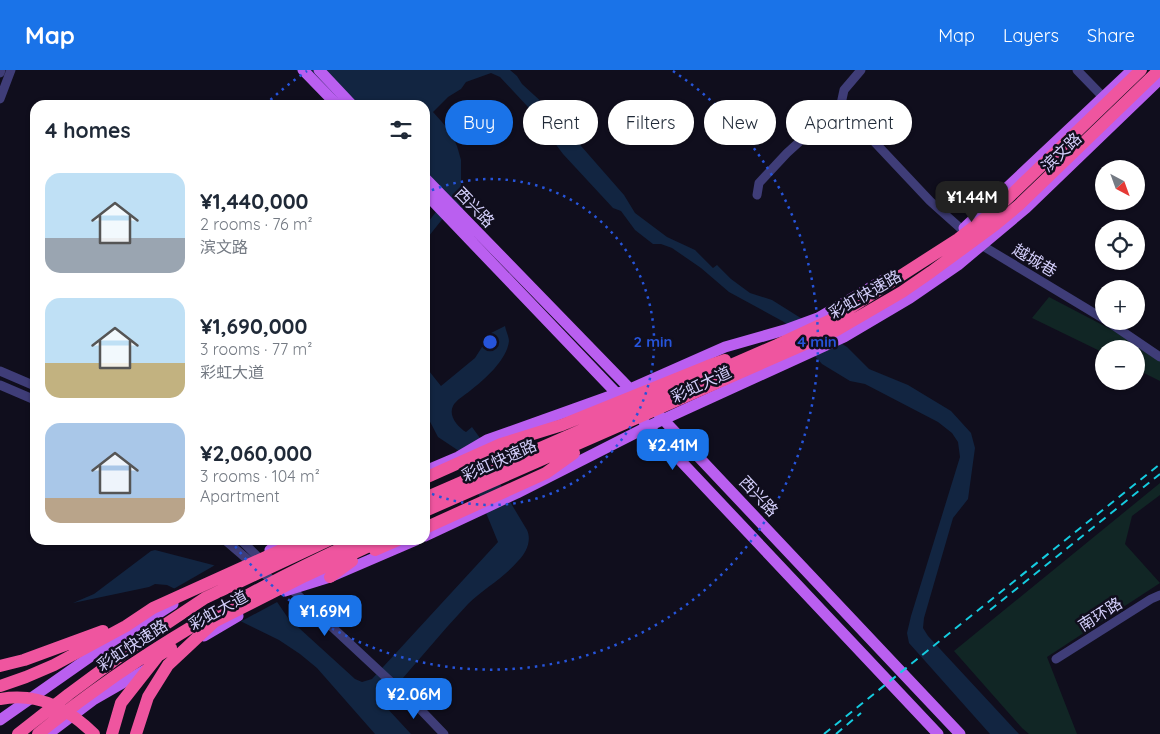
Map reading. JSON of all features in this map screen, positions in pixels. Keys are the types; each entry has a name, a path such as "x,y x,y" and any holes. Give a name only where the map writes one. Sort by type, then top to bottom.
{"highway":[{"name":"彩虹快速路","path":"430,508 783,348 835,318 958,239 988,216 1141,70"},
{"name":"彩虹快速路","path":"430,496 783,348 835,331 902,292 995,225 1019,205 1159,70"},
{"path":"430,484 562,425 708,366 783,348"},
{"path":"430,518 519,476 717,390 783,348"},
{"path":"430,476 500,444 562,425"},
{"path":"430,526 546,473 574,453"},
{"path":"0,666 24,660 113,627 292,545"},
{"name":"彩虹快速路","path":"18,734 142,640 205,598 318,545"},
{"name":"彩虹快速路","path":"38,734 107,680 178,634 223,607 348,545"},
{"path":"330,577 350,562 380,545"},
{"path":"112,734 121,703 158,656 214,622 305,576 380,545"},
{"path":"0,686 54,665 126,626 153,608"},
{"path":"136,734 148,697 168,665 214,622"},
{"path":"0,699 17,696 43,700 61,708 78,719 94,734"}],"main road":[{"path":"303,70 332,100"},
{"path":"319,70 347,100"},
{"name":"滨文路","path":"962,230 1132,70"},
{"name":"滨文路","path":"982,245 1026,208 1160,79"},
{"name":"西兴路","path":"430,183 630,389 664,419 960,734"},
{"name":"西兴路","path":"430,199 648,426 938,734"},
{"name":"彩虹大道","path":"430,469 458,457 487,440 630,389 725,347 788,329 818,318 896,273 962,230"},
{"name":"彩虹大道","path":"430,534 517,493 648,426 844,337 910,298 982,245"},
{"name":"彩虹大道","path":"0,720 94,654 180,599 254,560 278,545"},
{"name":"彩虹大道","path":"48,734 93,700 284,592 330,577 404,545"}],"street":[{"path":"0,99 11,70"},
{"path":"842,100 844,90 861,70"},
{"path":"1078,70 1122,116"},
{"path":"756,195 759,183 796,145"},
{"name":"越城巷","path":"877,145 930,201 962,230 982,245 1095,314"},
{"path":"1120,330 1160,357"},
{"path":"0,371 30,384"},
{"path":"0,384 30,398"},
{"path":"232,545 254,560"},
{"path":"244,545 254,560 284,592 376,668 444,734"},
{"name":"南环路","path":"1056,659 1160,595"}],"green space":[{"path":"1049,297 1095,321 1095,330 1112,330 1131,340 1095,340 1095,349 1032,318"},
{"path":"1145,347 1160,355 1160,381 1145,374"},
{"path":"1160,483 1160,495 1132,516 1125,544 1160,583 1047,657 1077,734 1029,734 954,651"}],"water":[{"path":"296,70 510,70 539,100 523,100 523,102 500,77 491,73 466,82 461,89 448,97 433,112 445,125 445,145 457,146 461,160 461,196 464,214 444,217 430,235 430,220 439,208 430,189 430,100 329,100"},
{"path":"556,145 580,145 624,195 635,213 667,237 695,250 713,268 717,265 731,279 750,293 772,300 847,347 869,369 908,385 951,411 971,433 975,448 968,499 953,518 924,618 923,628 928,636 1019,734 990,734 909,643 907,633 911,616 960,457 958,442 952,433 938,422 865,384 850,381 822,364 784,322 729,292 701,268 672,248 661,244 653,244 635,230 621,211 613,208"},
{"path":"505,326 509,341 504,355 488,375 456,402 453,406 452,414 460,427 466,432 472,427 480,438 503,490 527,530 529,538 523,554 512,567 468,604 384,700 386,707 411,734 375,734 317,668 300,654 279,640 167,585 155,584 149,587 73,603 94,594 151,551 155,550 213,565 271,593 288,618 355,679 362,682 372,679 498,542 459,451 438,437 430,422 430,372 441,386 475,358 491,333"}],"pier":[{"path":"217,564 273,592 279,601 238,623 170,591"}],"railway":[{"path":"824,734 1160,464"},
{"path":"990,610 1160,474"},
{"path":"836,734 861,713"}]}
